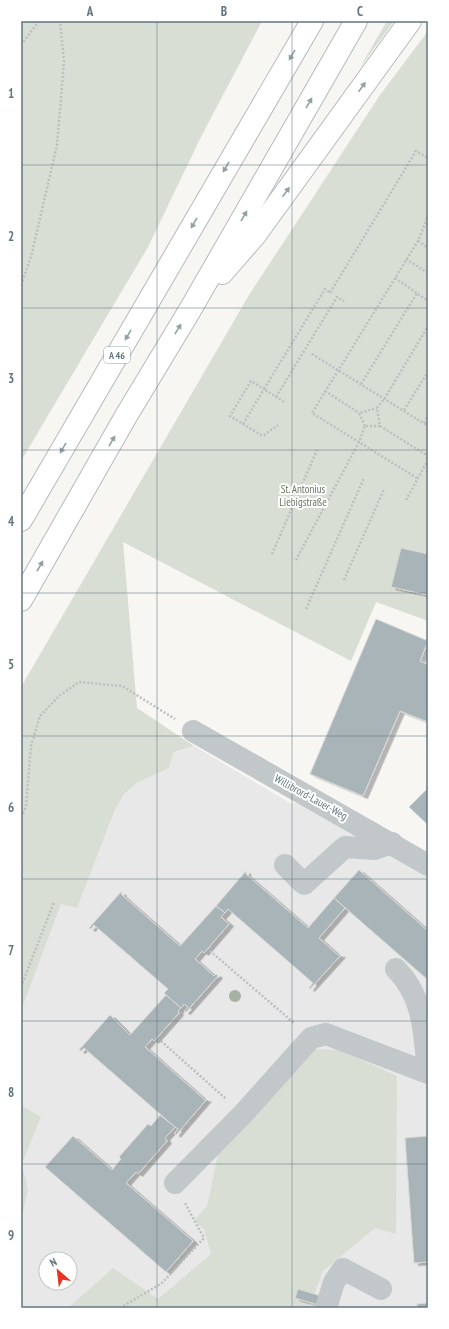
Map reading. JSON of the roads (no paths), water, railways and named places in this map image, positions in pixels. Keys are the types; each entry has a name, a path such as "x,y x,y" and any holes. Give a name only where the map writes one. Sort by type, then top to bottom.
{"highway":[{"name":"A 46","path":"21,520 312,21"},
{"path":"21,600 126,416 190,310 356,21"},
{"path":"190,310 255,235 410,21"}],"street":[{"name":"Willibrord-Lauer-Weg","path":"194,731 392,843 428,865"},
{"path":"286,866 304,884 345,847 375,849 392,843"},
{"path":"175,1184 243,1114 311,1038 326,1034 428,1073 421,1012 406,979 396,969"},
{"path":"326,1308 334,1282 343,1269 380,1289"}],"park label":[{"name":"St. Antonius Liebigstraße","path":"303,495"}]}
